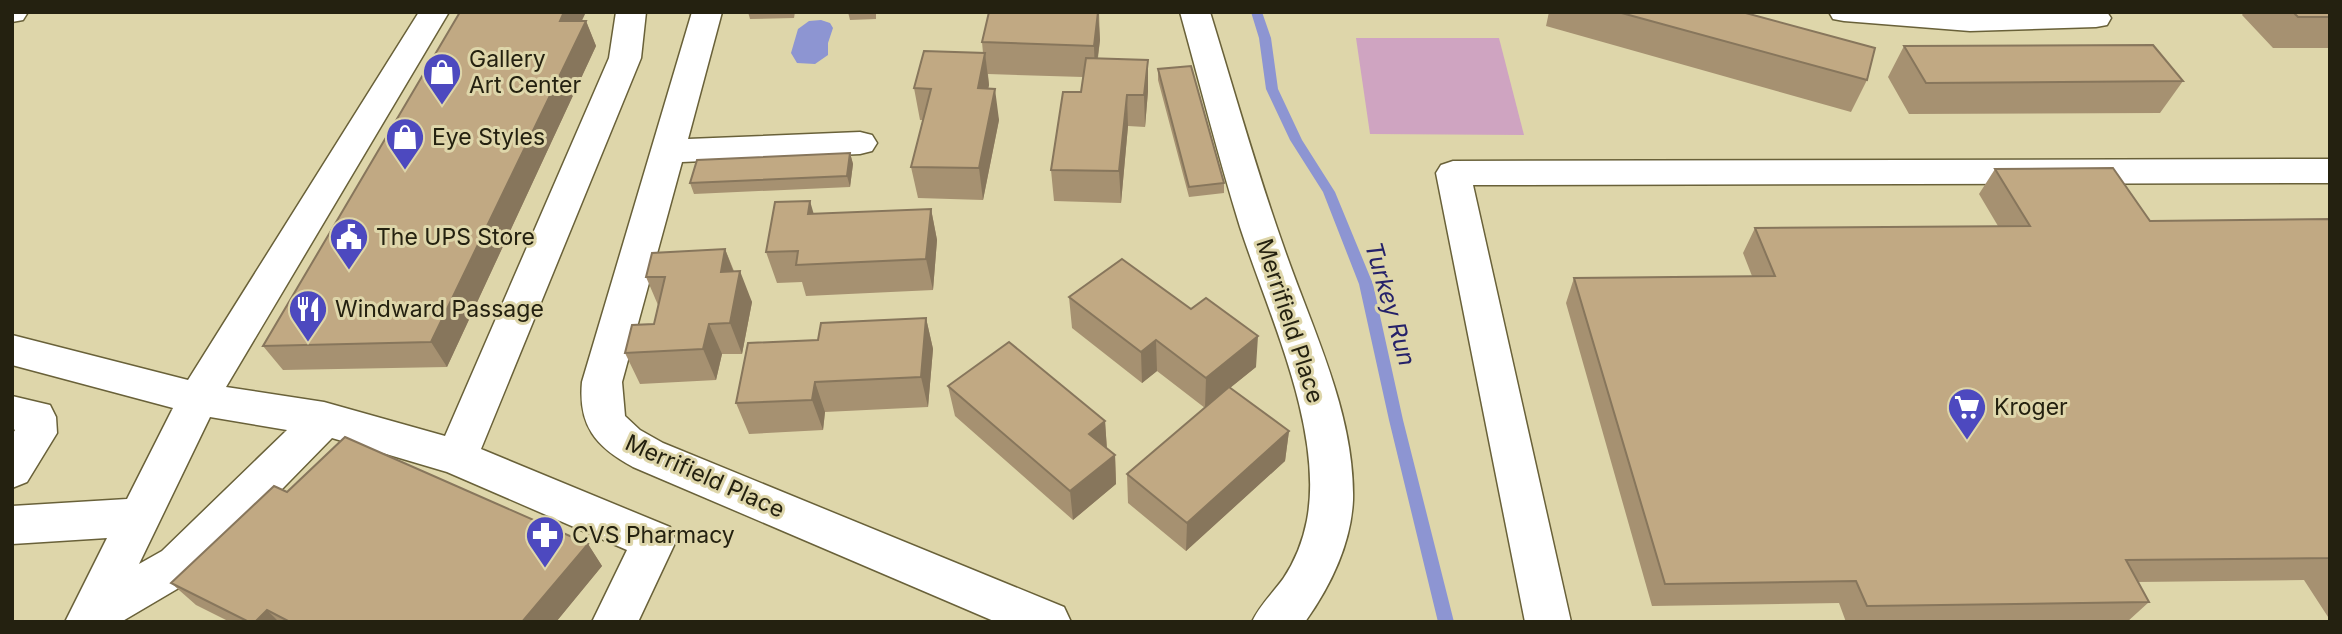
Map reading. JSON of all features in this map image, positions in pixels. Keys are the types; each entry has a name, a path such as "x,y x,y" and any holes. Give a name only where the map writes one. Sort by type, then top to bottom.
{"street":[{"path":"93,620 198,399 434,12"},
{"path":"457,457 625,58 631,12"},
{"name":"Merrifield Place","path":"707,12 602,382 600,400 603,419 613,434 648,455 1048,622"},
{"name":"Merrifield Place","path":"1195,12 1256,221 1320,411 1327,448 1331,484 1330,512 1324,541 1315,563 1275,622"},
{"path":"1844,12 1884,18 1973,23 2096,18 2091,12"},
{"path":"668,151 860,143"},
{"path":"1548,622 1453,173 2330,172"},
{"path":"12,350 198,399 324,419 457,457 654,541 615,622"},
{"path":"12,412 35,417 36,433 12,470"},
{"path":"93,620 178,565 324,419"},
{"path":"12,525 140,517"}],"shaded area":[{"path":"1356,38 1499,38 1524,135 1370,134"}],"water":[{"path":"821,20 830,23 833,28 828,43 828,55 815,64 797,63 791,53 798,29 809,21"}],"building":[{"path":"460,12 564,12 560,21 586,21 431,342 263,346"},
{"path":"989,12 1098,12 1094,46 982,42"},
{"path":"1618,12 1742,12 1875,48 1867,80"},
{"path":"2293,12 2330,12 2330,17 2298,17"},
{"path":"2153,45 2183,81 1926,83 1904,46"},
{"path":"924,51 985,53 978,88 995,89 979,168 911,167 931,89 914,88"},
{"path":"1086,58 1148,60 1144,95 1127,95 1119,171 1051,170 1063,92 1081,92"},
{"path":"1191,66 1224,183 1189,187 1158,69"},
{"path":"850,153 847,176 690,183 697,160"},
{"name":"Kroger","path":"2113,168 2150,221 2330,219 2330,558 2126,560 2149,602 1867,606 1856,581 1665,584 1574,278 1775,276 1755,228 2030,226 1995,169"},
{"path":"810,201 808,214 931,209 926,259 796,265 798,251 766,252 775,202"},
{"path":"725,249 721,272 740,271 730,323 709,324 703,349 625,353 632,325 654,324 665,277 646,277 652,253"},
{"path":"1122,259 1191,309 1206,298 1258,336 1206,378 1156,340 1141,352 1069,297"},
{"path":"926,318 921,377 815,382 812,400 736,403 748,343 818,340 821,323"},
{"path":"1009,342 1105,421 1089,434 1115,455 1070,491 948,386"},
{"path":"1229,387 1289,431 1187,523 1127,474"},
{"name":"CVS Pharmacy","path":"345,437 588,544 522,622 290,622 267,610 255,622 249,622 171,583 274,486 287,492"}],"waterway":[{"name":"Turkey Run","path":"1256,12 1265,38 1272,89 1296,140 1329,192 1366,284 1396,420 1446,622"}],"place":[{"name":"Gallery Art Center","path":"442,106"},
{"name":"Eye Styles","path":"405,171"},
{"name":"The UPS Store","path":"349,271"},
{"name":"Windward Passage","path":"308,343"},
{"name":"Kroger","path":"1967,441"},
{"name":"CVS Pharmacy","path":"545,569"}]}
